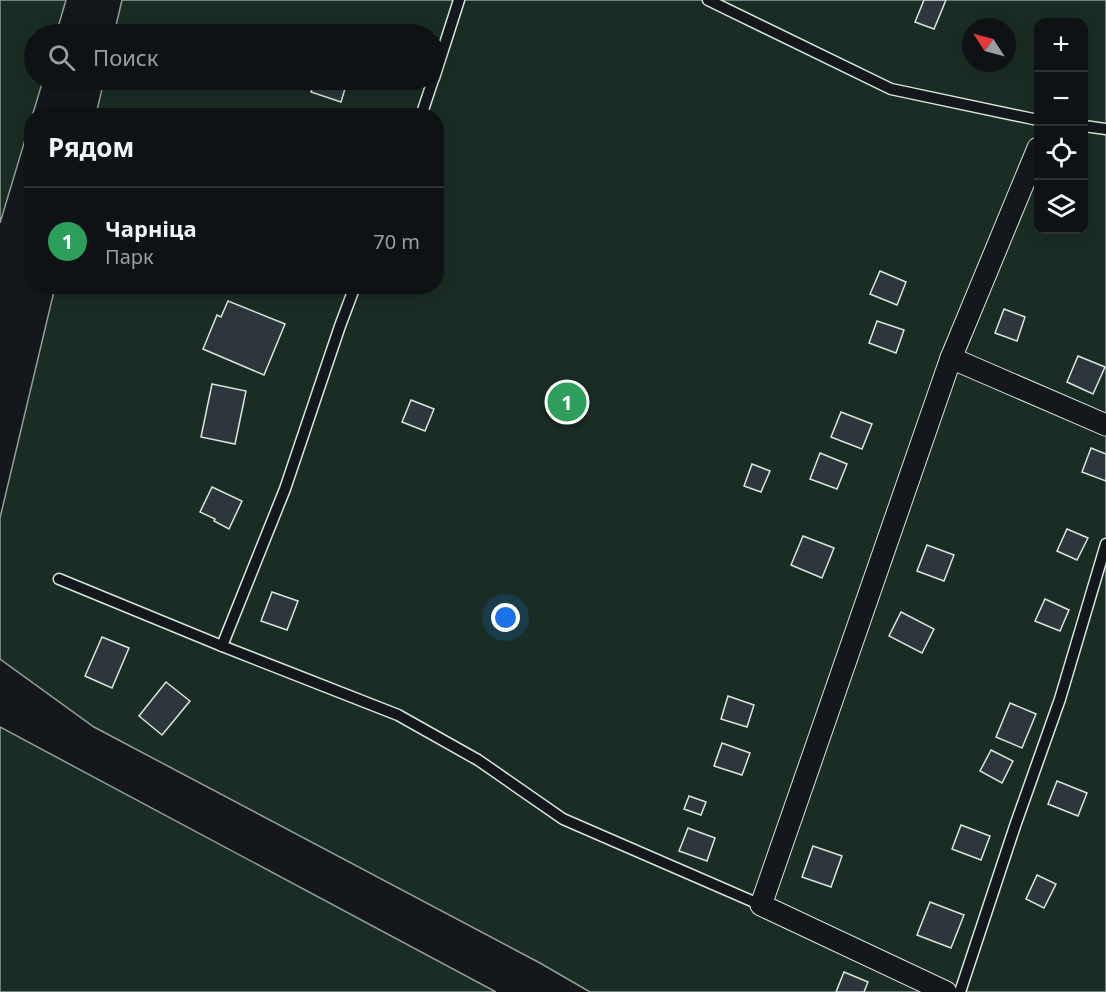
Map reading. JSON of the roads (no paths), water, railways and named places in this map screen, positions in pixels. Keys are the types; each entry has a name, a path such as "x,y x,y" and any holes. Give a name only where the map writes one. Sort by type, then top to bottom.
{"street":[{"path":"946,992 761,905 951,358 1034,158"},
{"path":"951,358 1106,425"}],"lane":[{"path":"444,46 459,0"},
{"path":"708,0 891,89 1034,119"},
{"path":"424,108 430,90"},
{"path":"1088,127 1106,129"},
{"path":"222,646 285,489 352,294"},
{"path":"960,992 1060,699 1106,544"},
{"path":"58,579 398,716 478,760 563,819 761,905"}],"place":[{"name":"Чарніца","path":"567,402"}]}
